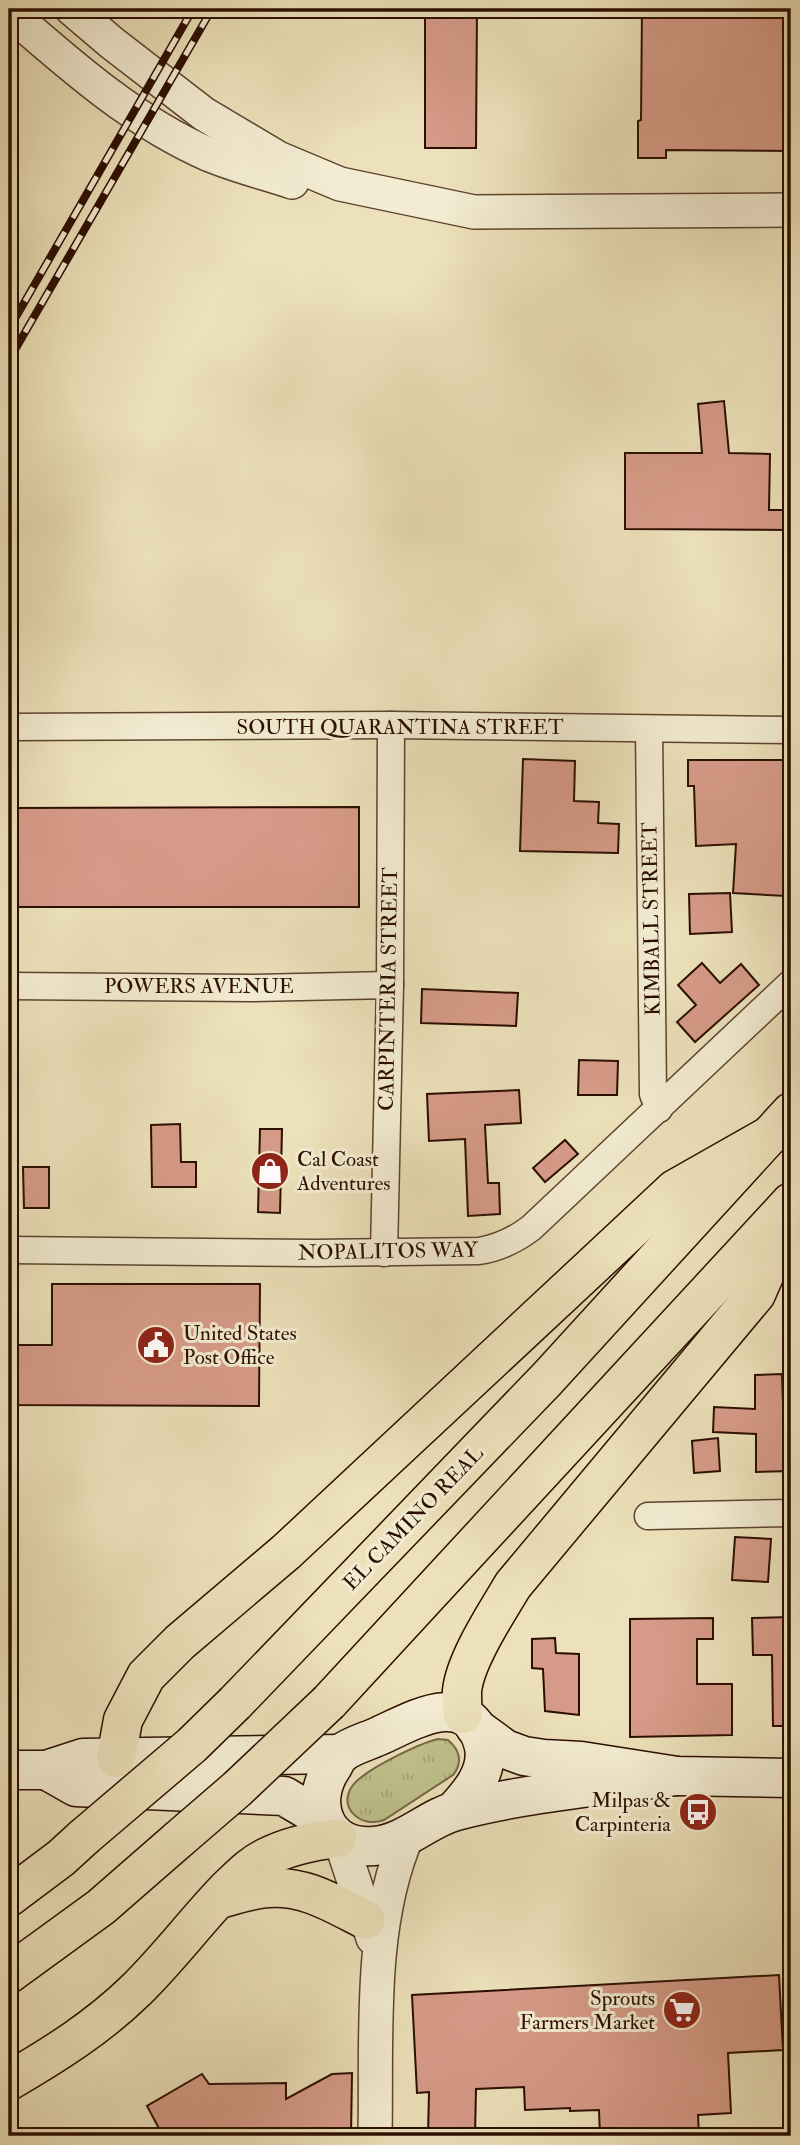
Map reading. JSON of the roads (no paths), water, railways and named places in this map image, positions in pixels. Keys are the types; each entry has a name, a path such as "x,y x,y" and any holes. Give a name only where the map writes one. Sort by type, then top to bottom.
{"highway":[{"name":"EL CAMINO REAL","path":"9,1898 61,1858 192,1745 235,1703 547,1379 781,1123"},
{"path":"116,1758 123,1720 146,1675 180,1642 286,1552 676,1189 781,1123"},
{"path":"9,1974 101,1907 329,1702 791,1202"},
{"path":"469,1721 462,1689 490,1622 513,1586 756,1294 791,1212"},
{"path":"9,2081 68,2045 135,1991 217,1899 245,1872 265,1858 333,1832"},
{"path":"217,1899 265,1888 290,1887 308,1891 373,1937"}],"main road":[{"path":"9,1770 46,1770 83,1758 341,1754 418,1718 440,1712 469,1721 505,1749 524,1756 581,1761 677,1776 791,1778"},
{"path":"453,1812 475,1785 483,1769 485,1751 469,1721"},
{"path":"333,1832 322,1799 329,1771 341,1754"},
{"path":"46,1770 76,1787 284,1796 333,1832 364,1847 386,1845 453,1812 531,1795 677,1776"}],"street":[{"path":"72,9 204,114 278,158 340,184"},
{"path":"9,12 106,93 146,122 211,155 296,183 340,184 474,212 791,210"},
{"name":"SOUTH QUARANTINA STREET","path":"9,727 391,725 791,730"},
{"name":"CARPINTERIA STREET","path":"384,1253 390,985 391,725"},
{"name":"KIMBALL STREET","path":"649,729 653,1089 659,1109"},
{"name":"NOPALITOS WAY","path":"9,1250 384,1253 480,1251 507,1244 531,1228 791,983"},
{"name":"POWERS AVENUE","path":"9,986 251,988 390,985"},
{"path":"649,1516 791,1513"},
{"path":"333,1832 373,1937"},
{"path":"376,2136 373,1937 407,1836"}],"railway":[{"path":"9,329 193,9"},
{"path":"9,360 212,9"}],"place":[{"name":"Cal Coast Adventures","path":"270,1171"},
{"name":"United States Post Office","path":"156,1345"},
{"name":"Milpas & Carpinteria","path":"698,1812"},
{"name":"Sprouts Farmers Market","path":"682,2010"}]}
